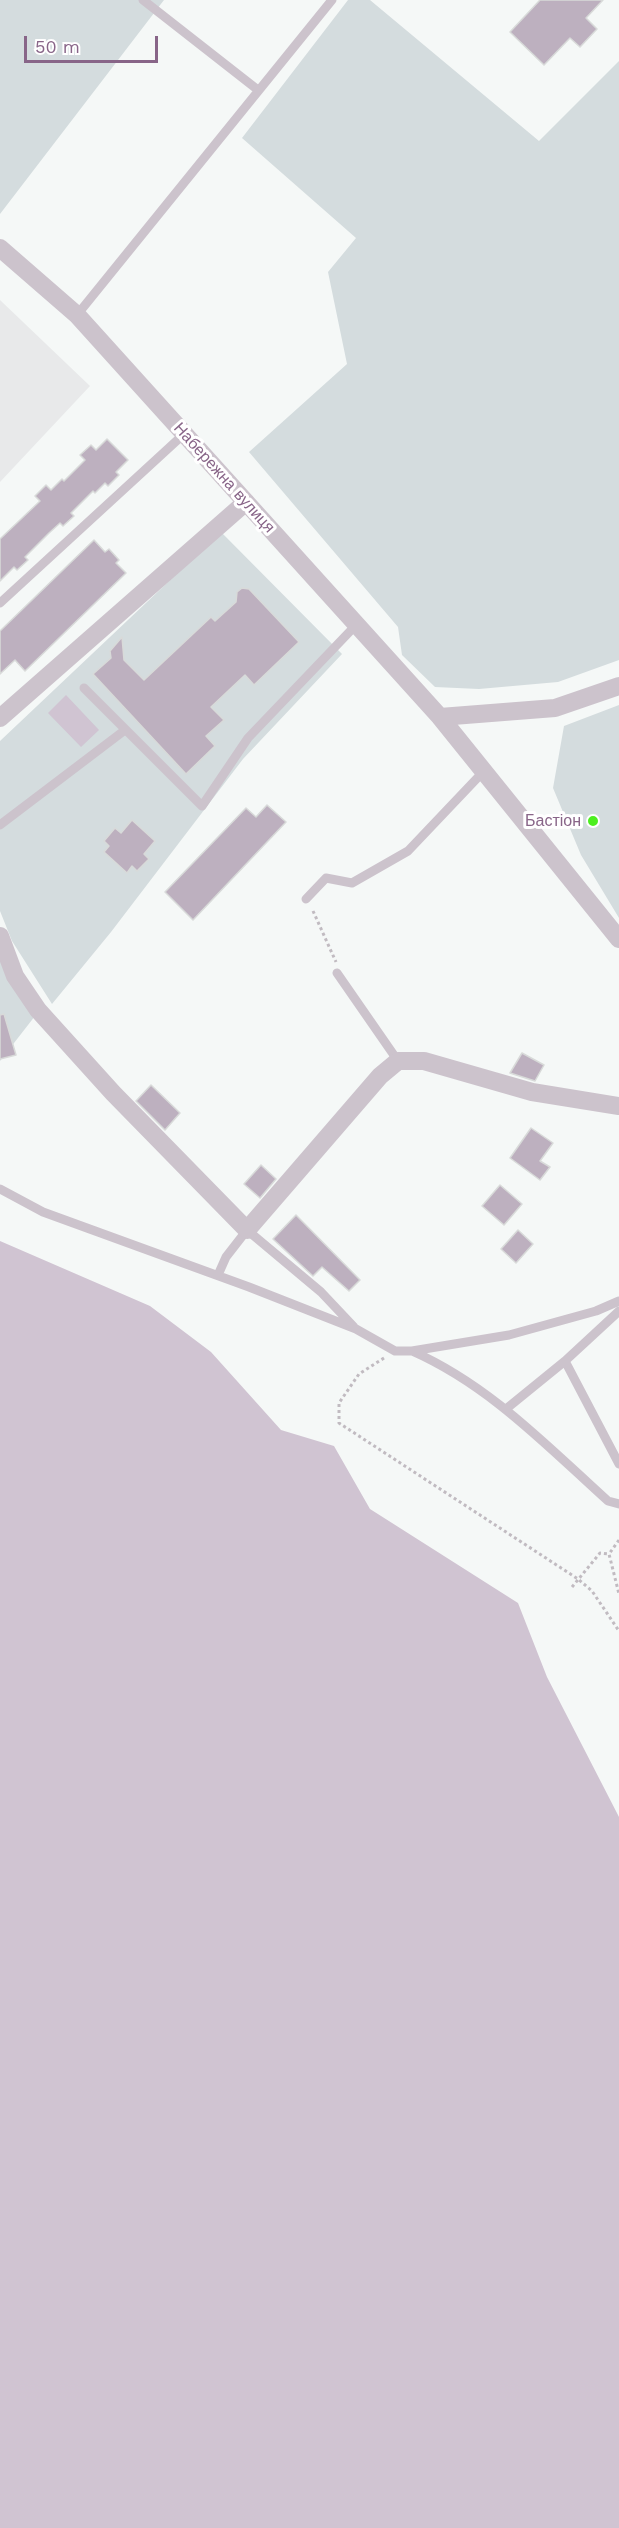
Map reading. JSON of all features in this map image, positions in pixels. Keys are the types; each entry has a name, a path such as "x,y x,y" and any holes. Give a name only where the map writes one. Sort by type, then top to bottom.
{"street":[{"name":"Набережна вулиця","path":"0,248 77,315 440,717 619,939"},
{"path":"0,718 246,502"},
{"path":"440,717 555,708 619,686"},
{"path":"0,936 15,976 38,1010 113,1093 247,1230 380,1076 398,1061 424,1061 532,1092 619,1106"}],"lane":[{"path":"143,0 258,90"},
{"path":"77,315 332,0"},
{"path":"0,603 184,434"},
{"path":"84,688 202,806 248,738 356,625"},
{"path":"0,825 125,729"},
{"path":"306,899 326,878 352,883 408,851 483,772"},
{"path":"337,973 398,1061"},
{"path":"0,1189 42,1212 218,1275 356,1329 395,1351 412,1351 509,1335 596,1311 619,1301"},
{"path":"218,1275 226,1257 247,1230 321,1292 356,1329"},
{"path":"506,1409 619,1311"},
{"path":"412,1351 460,1375 506,1409 608,1501 619,1504"},
{"path":"564,1361 619,1464"}],"path":[{"path":"306,899 338,966 337,973"},
{"path":"395,1351 359,1374 339,1403 339,1423 578,1579 592,1591 619,1631"},
{"path":"619,1540 609,1554 619,1594"},
{"path":"572,1587 600,1553 609,1554"}],"shaded area":[{"path":"0,0 164,0 0,214"},
{"path":"348,0 370,0 539,141 619,61 619,660 558,682 479,689 435,687 402,655 398,627 249,452 347,364 328,272 356,238 242,138"},
{"path":"0,300 90,386 0,482"},
{"path":"221,532 342,654 243,759 111,932 52,1004 12,941 0,911 0,741"},
{"path":"66,695 99,730 81,747 48,713"},
{"name":"Бастіон","path":"619,705 619,918 581,855 553,788 564,726"},
{"path":"0,954 35,1016 0,1061"},
{"path":"0,1241 150,1306 211,1352 281,1430 334,1446 370,1509 518,1603 547,1677 619,1817 619,2528 0,2528"}],"building":[{"path":"540,0 603,0 586,18 597,29 580,47 570,38 544,65 510,32"},
{"path":"107,439 128,460 116,472 119,475 108,486 105,483 95,493 93,491 71,513 74,516 63,526 60,523 25,557 28,560 17,570 14,567 0,581 0,539 40,501 35,496 46,485 51,490 62,479 64,481 85,460 80,455 91,445 96,450"},
{"path":"94,540 105,552 109,549 119,560 116,563 126,573 25,671 15,660 0,674 0,631"},
{"path":"242,588 249,589 299,642 254,685 245,675 211,707 224,720 206,736 215,746 186,774 93,674 111,658 110,651 122,637 124,660 144,680 211,617 215,621 236,602 237,592"},
{"path":"267,805 286,822 193,920 165,892 246,808 256,817"},
{"path":"132,820 155,841 144,854 149,859 137,871 132,866 127,873 104,852 109,846 104,841 115,828 121,833"},
{"path":"4,1014 16,1055 0,1059 0,1015"},
{"path":"522,1053 544,1065 535,1081 510,1073"},
{"path":"151,1085 180,1113 165,1130 136,1101"},
{"path":"531,1128 553,1143 540,1161 550,1167 540,1180 510,1158"},
{"path":"261,1165 276,1179 260,1198 244,1184"},
{"path":"500,1185 522,1204 504,1225 482,1206"},
{"path":"296,1215 360,1280 349,1291 322,1267 313,1276 273,1239"},
{"path":"518,1230 533,1244 516,1263 501,1249"}],"place":[{"name":"Бастіон","path":"593,821"}]}
